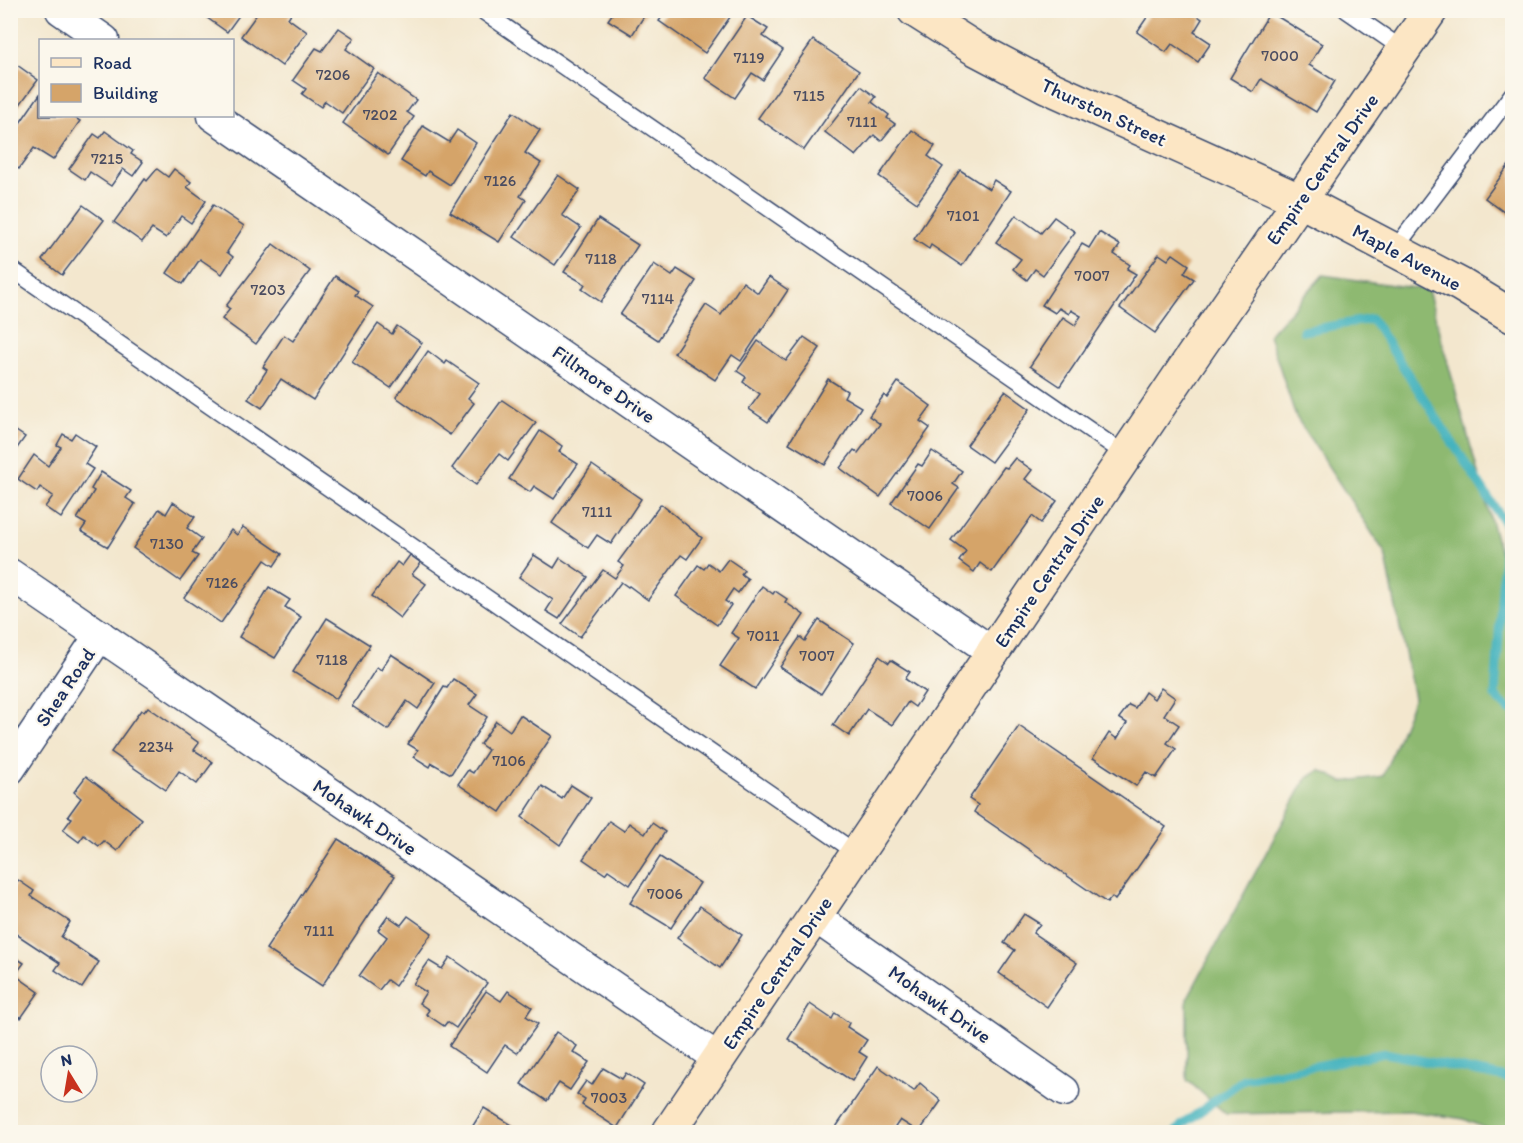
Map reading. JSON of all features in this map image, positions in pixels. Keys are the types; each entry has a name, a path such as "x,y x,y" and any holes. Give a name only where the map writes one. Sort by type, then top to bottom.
{"street":[{"path":"61,10 103,39"},
{"name":"Thurston Street","path":"914,10 974,48 1046,86 1301,201"},
{"name":"Empire Central Drive","path":"677,1130 719,1059 1126,455 1431,10"},
{"name":"Fillmore Drive","path":"214,117 994,654"},
{"name":"Maple Avenue","path":"1301,201 1461,285 1512,316"},
{"name":"Mohawk Drive","path":"10,574 719,1059"},
{"name":"Shea Road","path":"10,769 100,635"},
{"name":"Mohawk Drive","path":"815,917 1064,1091"}],"lane":[{"path":"481,10 1126,455"},
{"path":"1346,10 1404,50"},
{"path":"1394,249 1512,94"},
{"path":"10,268 858,854"}],"green space":[{"path":"1323,275 1428,290 1512,597 1512,1132 1494,1132 1464,1119 1410,1111 1226,1114 1187,1080 1187,999 1306,779 1320,770 1343,782 1383,776 1414,698 1385,553 1296,417 1269,335"}],"building":[{"path":"196,10 243,10 227,32"},
{"path":"260,10 291,10 288,18 307,32 282,66 241,36"},
{"path":"615,10 648,10 632,35 608,20"},
{"path":"667,10 735,10 705,53 659,21"},
{"path":"1152,10 1189,10 1202,19 1194,32 1211,43 1198,62 1172,44 1166,52 1137,32"},
{"path":"1270,12 1322,44 1309,65 1335,81 1316,112 1261,79 1253,92 1230,78"},
{"path":"747,16 768,29 763,36 783,50 763,80 752,73 735,98 705,78"},
{"path":"339,28 354,38 346,49 374,69 342,113 325,101 321,107 302,94 306,89 293,80 316,48 322,51"},
{"path":"813,40 859,71 804,150 758,118"},
{"path":"10,60 38,80 10,118"},
{"path":"378,73 416,100 407,112 414,117 388,155 343,123"},
{"path":"861,86 876,97 872,102 889,115 887,118 895,124 881,141 874,135 856,156 825,132"},
{"path":"39,95 39,117 74,117 80,121 53,160 34,148 19,169 10,164 10,146 18,135 13,133"},
{"path":"513,112 540,130 525,153 541,163 520,196 526,200 499,242 450,212"},
{"path":"423,126 449,142 457,130 476,143 450,185 428,171 425,176 401,161"},
{"path":"912,130 935,146 928,156 943,167 917,203 879,176"},
{"path":"105,131 133,151 131,154 143,162 133,176 123,169 111,186 90,172 85,180 69,169 94,134 100,138"},
{"path":"1512,161 1512,218 1485,198"},
{"path":"157,169 168,177 174,169 191,182 187,187 206,201 191,223 181,216 166,238 152,229 142,242 114,222 145,179 147,181"},
{"path":"960,170 989,189 994,180 1011,191 962,266 931,245 929,249 914,239"},
{"path":"558,175 580,190 562,215 581,228 555,265 514,237"},
{"path":"83,205 104,220 62,275 42,260"},
{"path":"213,205 244,226 227,252 233,257 222,274 200,259 183,284 167,273"},
{"path":"1016,215 1041,233 1054,217 1075,232 1043,275 1035,269 1027,280 1013,269 1021,259 996,242"},
{"path":"598,219 638,245 601,302 582,289 585,284 564,272"},
{"path":"1099,232 1120,245 1114,254 1130,265 1127,269 1136,274 1060,386 1030,366 1063,317 1075,325 1081,316 1071,310 1069,314 1059,308 1055,313 1042,305 1082,244 1089,248"},
{"path":"273,244 310,271 256,344 222,319 230,309 226,306"},
{"path":"1159,254 1168,260 1173,254 1189,265 1184,273 1194,279 1155,333 1120,308"},
{"path":"654,264 672,276 677,269 696,281 658,340 620,315"},
{"path":"335,276 358,291 355,295 373,307 313,400 281,379 262,408 248,399 267,370 263,367 284,335 293,341"},
{"path":"769,277 788,290 741,361 732,355 715,380 674,353 706,305 721,315 743,282 758,293"},
{"path":"378,324 392,334 397,326 422,343 391,388 352,362"},
{"path":"804,337 820,348 768,422 749,409 760,394 743,382 746,377 737,371 758,341 786,361"},
{"path":"428,351 445,364 447,361 479,383 468,398 474,403 450,435 396,397"},
{"path":"828,379 847,391 844,397 861,407 825,465 789,443"},
{"path":"898,382 931,406 920,421 930,428 880,497 840,468 854,450 858,453 880,424 869,416 884,395 887,398"},
{"path":"1005,391 1030,409 991,462 967,445"},
{"path":"502,400 536,423 508,461 499,454 476,485 452,468"},
{"path":"10,427 25,437 10,458"},
{"path":"540,431 562,446 559,452 578,464 554,499 534,486 530,492 509,479"},
{"path":"75,433 96,447 85,464 93,469 61,518 45,507 53,496 40,487 37,492 18,479 34,455 48,466 61,447 57,445 63,434 71,439"},
{"path":"932,451 962,471 953,484 959,488 930,529 891,503 918,464 922,466"},
{"path":"1015,458 1032,470 1025,479 1057,501 1041,523 1032,516 992,572 980,563 974,572 959,561 966,551 951,540 1004,467 1007,468"},
{"path":"592,465 641,499 611,544 597,535 588,548 552,523"},
{"path":"101,472 131,491 126,498 135,504 108,547 81,531 86,524 77,519 94,491 91,489"},
{"path":"173,502 195,517 187,528 202,539 192,553 198,556 180,581 133,548 159,509 166,514"},
{"path":"661,504 702,538 687,559 681,555 648,600 621,582 580,637 562,624 603,570 615,578 624,566 618,562"},
{"path":"243,527 282,554 274,566 265,560 221,623 184,598 231,530 237,535"},
{"path":"410,555 421,563 412,574 426,584 400,618 372,596 397,562 402,566"},
{"path":"534,555 554,568 560,558 588,577 559,619 546,611 553,600 519,577"},
{"path":"728,559 744,570 741,574 748,579 738,593 733,589 725,601 731,605 717,625 676,596 698,565 704,569 708,563 719,571"},
{"path":"762,586 773,594 775,591 787,599 785,602 804,615 755,689 720,666 739,638 731,633"},
{"path":"269,587 290,600 285,607 301,617 275,658 239,637"},
{"path":"327,618 370,645 336,699 293,672"},
{"path":"819,620 854,643 821,694 780,667 800,637 805,641"},
{"path":"391,654 435,683 418,709 407,701 388,730 352,706 377,667 381,670"},
{"path":"879,656 889,663 891,660 910,672 905,679 925,692 915,707 908,702 892,725 867,709 849,736 833,725"},
{"path":"453,679 477,694 469,705 487,717 451,774 432,763 430,767 414,757 418,750 408,744 444,687 447,688"},
{"path":"1161,688 1175,698 1164,715 1179,725 1167,743 1176,749 1156,778 1146,772 1136,786 1093,758 1109,733 1117,739 1127,723 1119,718 1129,705 1135,708 1145,692 1154,699"},
{"path":"148,707 199,743 194,750 213,762 197,784 179,771 166,790 111,752 141,710 144,712"},
{"path":"520,715 552,736 500,812 458,784 468,770 473,773 488,750 480,744 496,721 510,731"},
{"path":"1019,726 1166,827 1115,900 1112,897 1107,903 974,812 978,805 969,799"},
{"path":"86,776 142,819 117,851 104,841 99,846 84,835 79,842 63,830 72,818 68,816 81,798 74,792"},
{"path":"571,785 591,798 560,845 522,817 542,786 562,799"},
{"path":"609,821 624,831 629,823 645,834 652,823 665,832 630,885 608,870 605,874 583,859"},
{"path":"338,839 395,876 322,986 266,949"},
{"path":"660,857 700,883 671,928 630,903"},
{"path":"18,880 34,891 31,896 70,922 61,937 99,962 82,988 55,970 60,963 10,930 10,892"},
{"path":"700,906 742,935 720,968 677,938"},
{"path":"1024,914 1040,924 1033,933 1077,963 1047,1007 999,973 1015,950 1004,943"},
{"path":"388,916 401,925 408,916 432,933 395,986 387,980 379,990 359,976 387,937 378,930"},
{"path":"10,954 24,963 15,975 39,992 21,1018 10,1011"},
{"path":"450,957 487,983 456,1028 447,1022 444,1026 426,1014 429,1010 419,1003 426,992 413,984 429,961 442,969"},
{"path":"486,991 501,1001 508,991 532,1007 526,1016 538,1024 517,1053 505,1045 487,1072 449,1046"},
{"path":"810,1004 832,1019 835,1013 849,1023 847,1027 867,1040 859,1052 867,1057 852,1081 788,1039"},
{"path":"556,1032 577,1046 573,1052 589,1062 570,1090 559,1083 547,1101 521,1084"},
{"path":"878,1066 914,1091 920,1083 941,1101 919,1132 900,1120 893,1130 896,1132 838,1132 834,1130"},
{"path":"603,1068 622,1079 626,1073 644,1085 617,1128 582,1105 585,1099 577,1094 586,1081 592,1085"},
{"path":"484,1108 520,1130 518,1132 469,1132"}],"waterway":[{"path":"1303,331 1372,319 1506,525 1495,696 1512,711"},
{"path":"1176,1132 1182,1125 1244,1079 1385,1053 1512,1079"}]}
